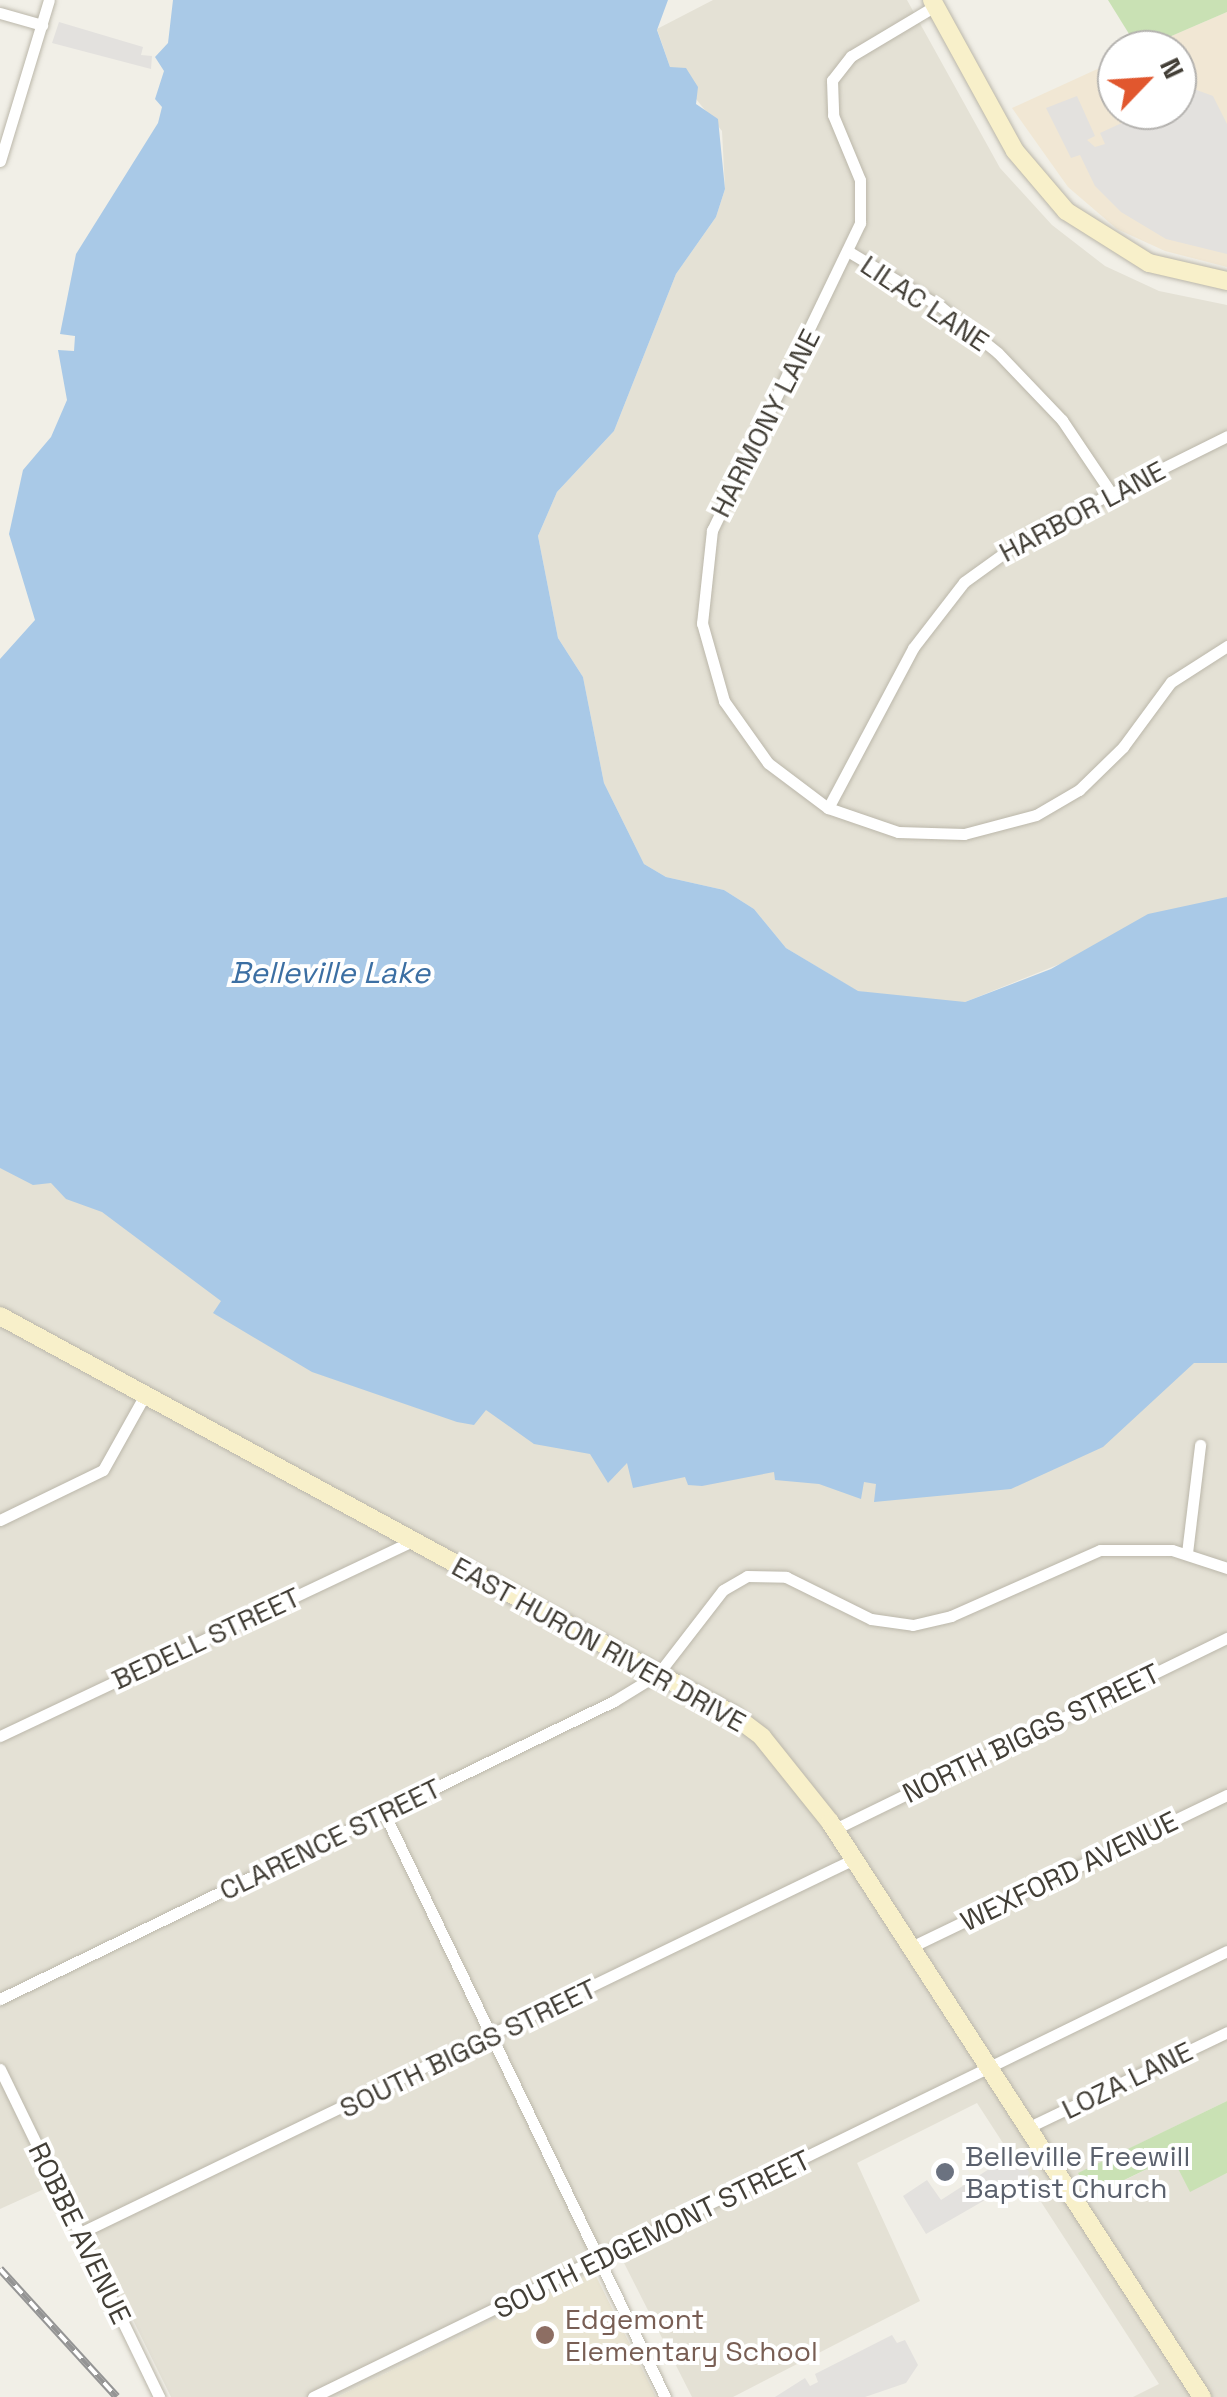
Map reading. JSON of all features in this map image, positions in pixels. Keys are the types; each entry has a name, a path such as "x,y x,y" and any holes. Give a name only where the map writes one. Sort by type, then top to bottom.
{"main road":[{"path":"934,3 1015,150 1053,199 1126,253 1172,271 1227,282"},
{"name":"EAST HURON RIVER DRIVE","path":"0,1316 658,1674 762,1737 835,1829 1202,2397"}],"street":[{"path":"0,161 49,0"},
{"name":"HARMONY LANE","path":"934,3 851,56 832,80 833,115 862,191 851,254 722,502 701,590 708,654 732,716 776,771 828,808 887,830 942,836 1036,815 1097,776 1171,682 1227,646"},
{"path":"0,12 42,25"},
{"name":"LILAC LANE","path":"851,254 942,308 998,353 1062,420 1111,492"},
{"name":"HARBOR LANE","path":"828,808 913,648 950,596 1012,544 1227,436"},
{"path":"4,1515 102,1470 145,1395"},
{"path":"1187,1553 1200,1445"},
{"name":"BEDELL STREET","path":"0,1736 413,1540"},
{"path":"658,1674 723,1590 747,1576 786,1577 871,1619 913,1625 951,1616 1096,1551 1137,1547 1187,1553 1227,1568"},
{"name":"NORTH BIGGS STREET","path":"835,1829 1227,1638"},
{"name":"CLARENCE STREET","path":"0,1999 384,1813 658,1674"},
{"name":"WEXFORD AVENUE","path":"912,1947 1227,1795"},
{"path":"384,1813 665,2397"},
{"name":"SOUTH BIGGS STREET","path":"80,2233 854,1859"},
{"name":"SOUTH EDGEMONT STREET","path":"313,2397 1227,1952"},
{"name":"LOZA LANE","path":"1027,2128 1227,2032"},
{"name":"ROBBE AVENUE","path":"0,2069 159,2397"}],"shaded area":[{"path":"713,0 907,0 1000,168 1052,225 1105,266 1159,291 1227,305 1227,897 965,1002 937,1002 857,991 786,948 754,909 724,890 666,877 644,864 604,783 583,677 558,638 538,536 557,492 614,431 676,274 716,217 725,189 722,131 670,67 657,29"},
{"path":"1227,12 1227,267 1165,251 1117,229 1068,187 1012,108 1097,69 1097,130 1197,130 1197,30 1185,30"},
{"path":"59,22 143,47 141,55 152,56 151,69 52,43"},
{"path":"1197,90 1213,96 1227,124 1227,254 1166,239 1121,212 1095,186 1080,155 1071,158 1046,108 1077,96 1095,136 1087,140 1095,147 1105,144 1100,133 1197,130"},
{"path":"0,1119 1227,1347 1227,2101 1079,2173 1092,2196 1172,2157 1190,2191 1227,2173 1227,2397 1133,2397 1159,2384 977,2103 857,2163 920,2301 733,2397 692,2397 622,2259 337,2397 171,2397 64,2180 0,2209"},
{"path":"1017,2151 1030,2174 926,2234 903,2196 927,2180 941,2200"},
{"name":"Edgemont Elementary School","path":"594,2272 656,2397 337,2397"},
{"path":"892,2335 897,2343 905,2340 918,2365 906,2383 865,2397 775,2397 805,2378 810,2386 818,2382 815,2374"}],"green space":[{"path":"1108,0 1227,0 1227,12 1185,30 1127,30"},
{"path":"1227,2101 1227,2173 1190,2192 1172,2157 1091,2196 1078,2173"}],"water":[{"name":"Belleville Lake","path":"173,0 668,0 657,30 670,67 686,68 698,87 696,104 718,119 725,189 716,217 676,274 614,431 557,492 538,536 558,638 583,677 604,783 644,864 666,877 724,890 754,909 786,948 858,991 965,1002 1051,969 1148,914 1227,897 1227,1363 1194,1363 1103,1447 1011,1489 874,1502 876,1484 864,1482 861,1499 819,1484 775,1480 774,1472 702,1486 688,1485 685,1477 633,1488 627,1463 608,1483 590,1454 534,1444 486,1410 474,1425 457,1422 312,1372 213,1313 221,1301 102,1212 66,1199 51,1183 33,1185 0,1168 0,659 35,620 9,534 23,470 51,437 67,400 58,350 74,351 75,336 60,334 76,254 158,123 162,107 155,99 164,71 155,57 168,43"}],"railway":[{"path":"0,2269 117,2397"}],"place":[{"name":"Belleville Freewill Baptist Church","path":"945,2172"},
{"name":"Edgemont Elementary School","path":"545,2335"}]}
